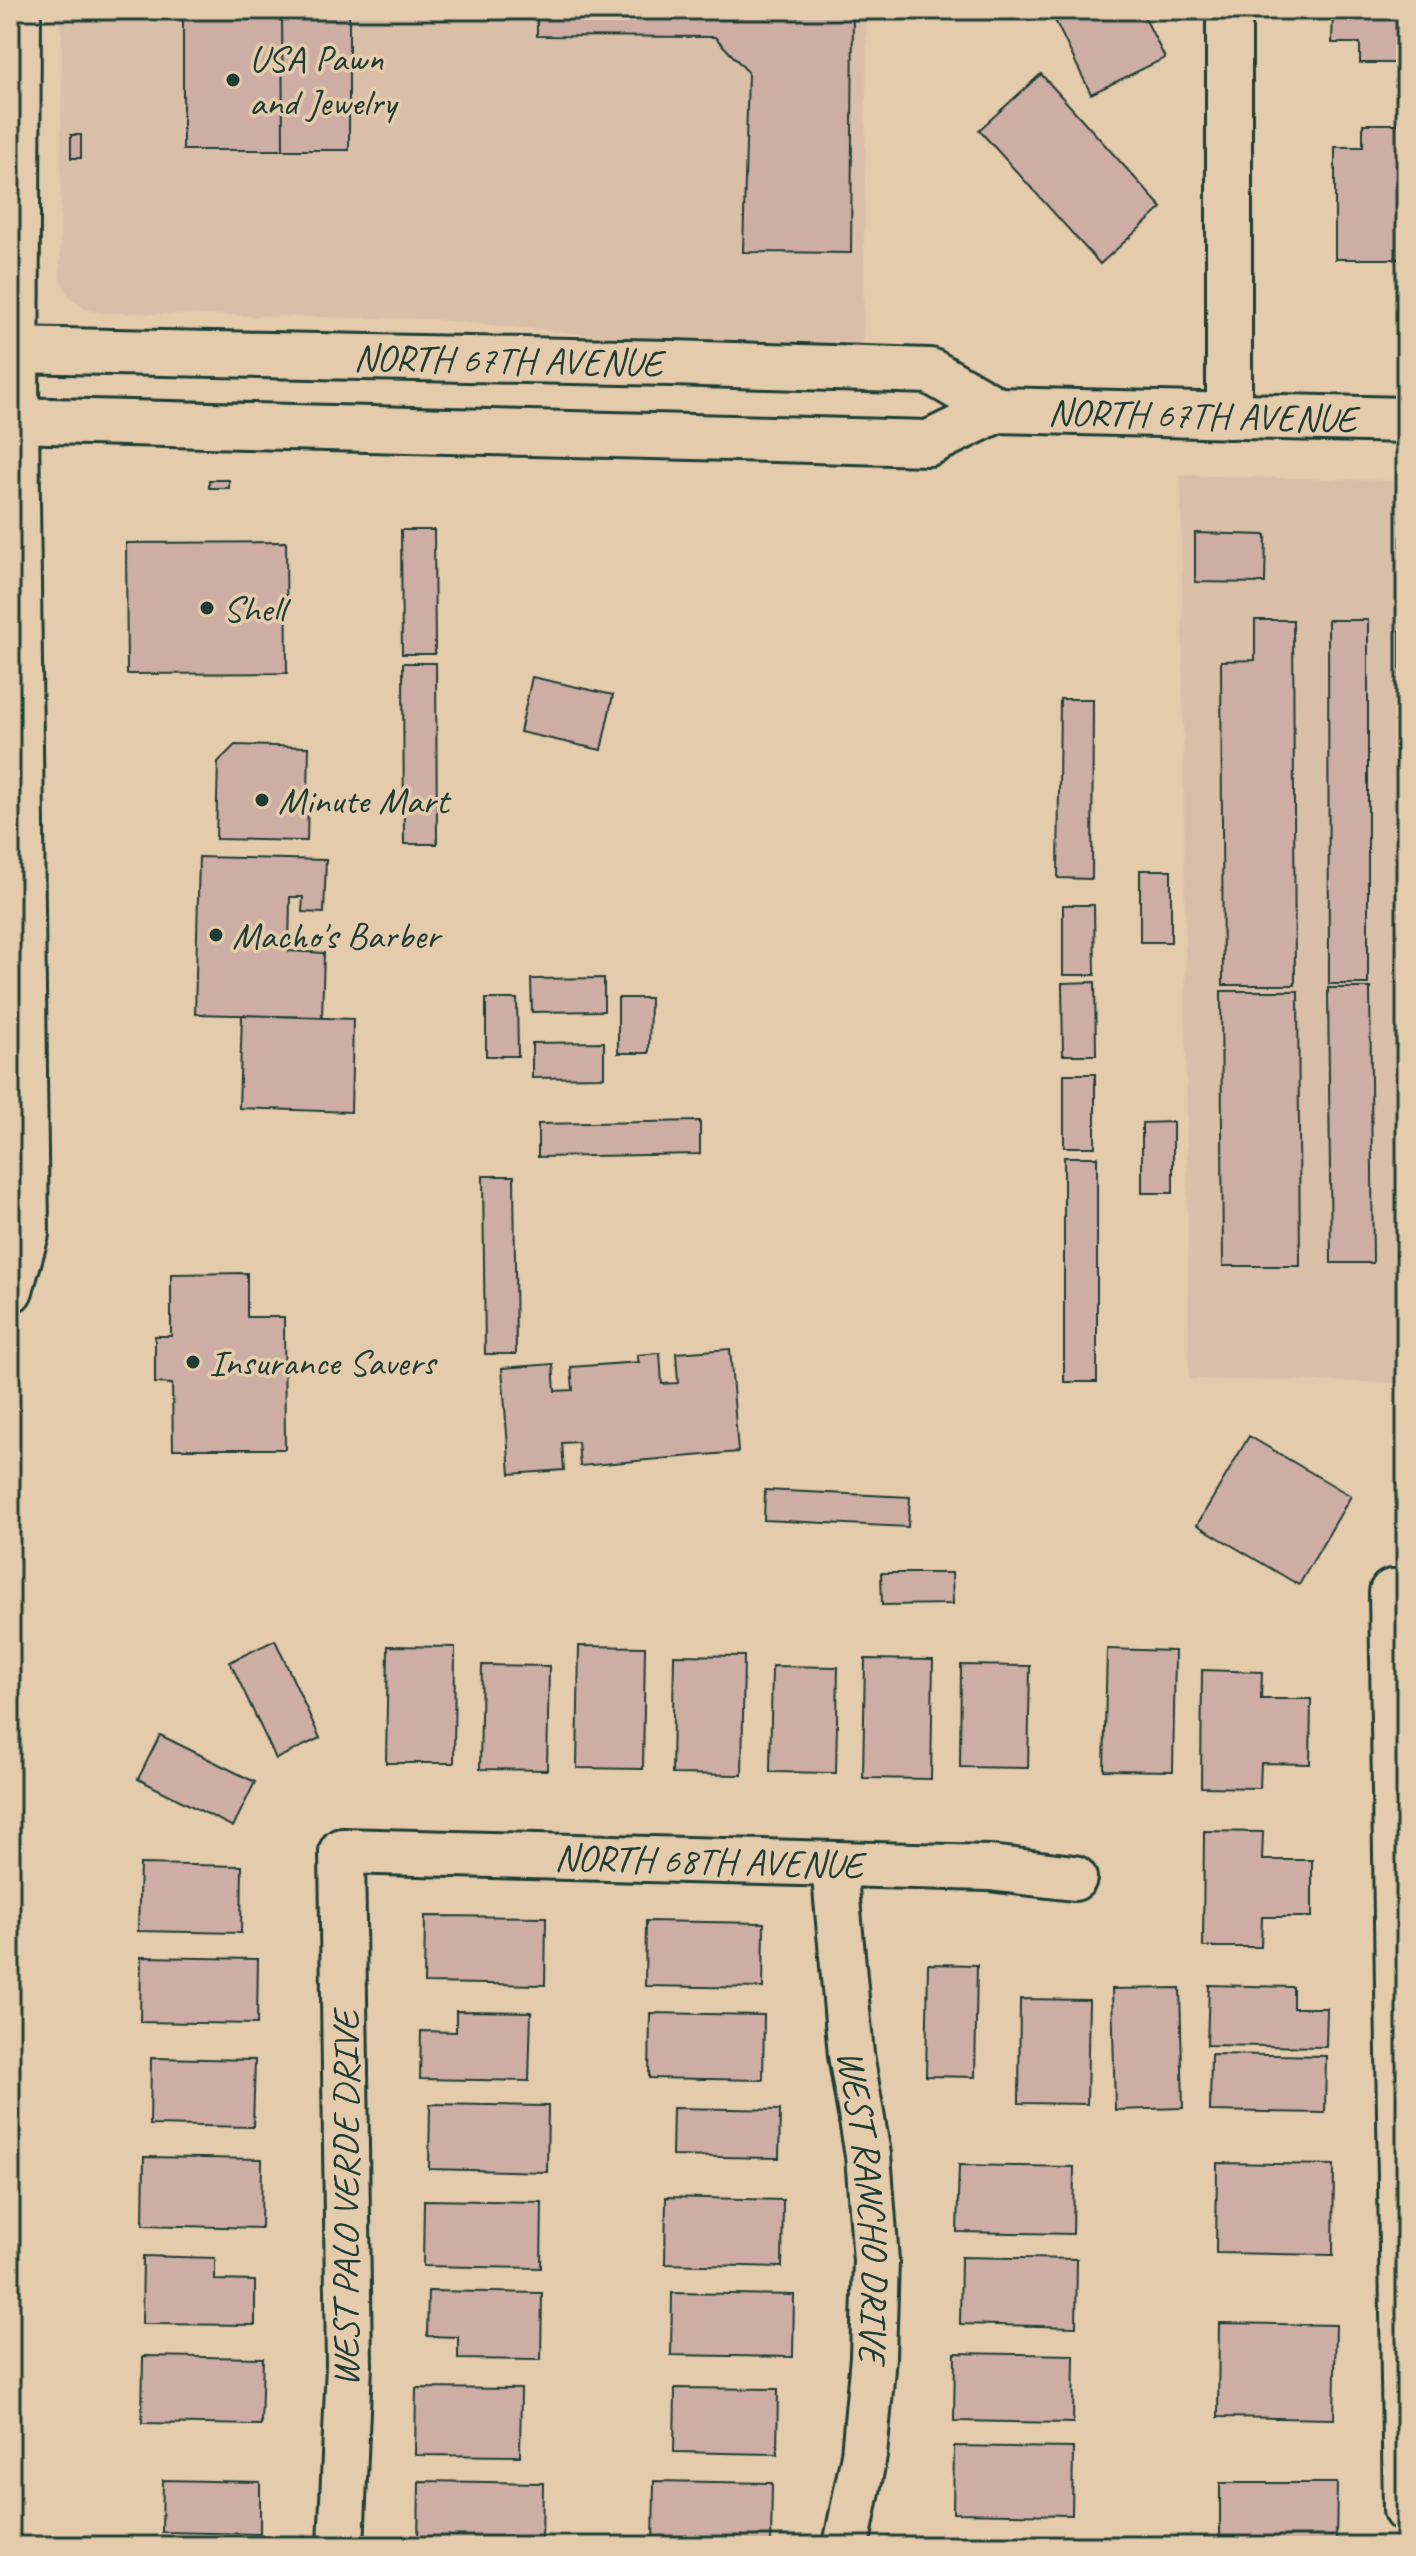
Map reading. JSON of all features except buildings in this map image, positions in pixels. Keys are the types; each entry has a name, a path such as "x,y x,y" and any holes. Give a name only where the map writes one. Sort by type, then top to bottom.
{"main road":[{"path":"10,1290 26,1234 13,420 18,10"},
{"path":"1229,10 1229,416"},
{"name":"NORTH 67TH AVENUE","path":"13,350 930,371 997,410"},
{"name":"NORTH 67TH AVENUE","path":"13,420 929,443 997,410 1406,420"},
{"path":"1399,1592 1406,2510"},
{"name":"NORTH 68TH AVENUE","path":"342,1851 989,1868 1074,1878"},
{"name":"WEST PALO VERDE DRIVE","path":"341,2546 349,2365 342,1851"},
{"name":"WEST RANCHO DRIVE","path":"834,1866 851,2055 868,2155 876,2261 873,2357 864,2455 846,2546"}],"shaded area":[{"path":"57,10 867,10 863,345 616,337 427,319 102,313 87,310 69,297 60,277 62,37"},
{"path":"1181,475 1406,481 1406,1383 1189,1379"}],"place":[{"name":"USA Pawn and Jewelry","path":"233,80"},
{"name":"Shell","path":"207,608"},
{"name":"Minute Mart","path":"262,800"},
{"name":"Macho's Barber","path":"216,935"},
{"name":"Insurance Savers","path":"193,1362"}]}
